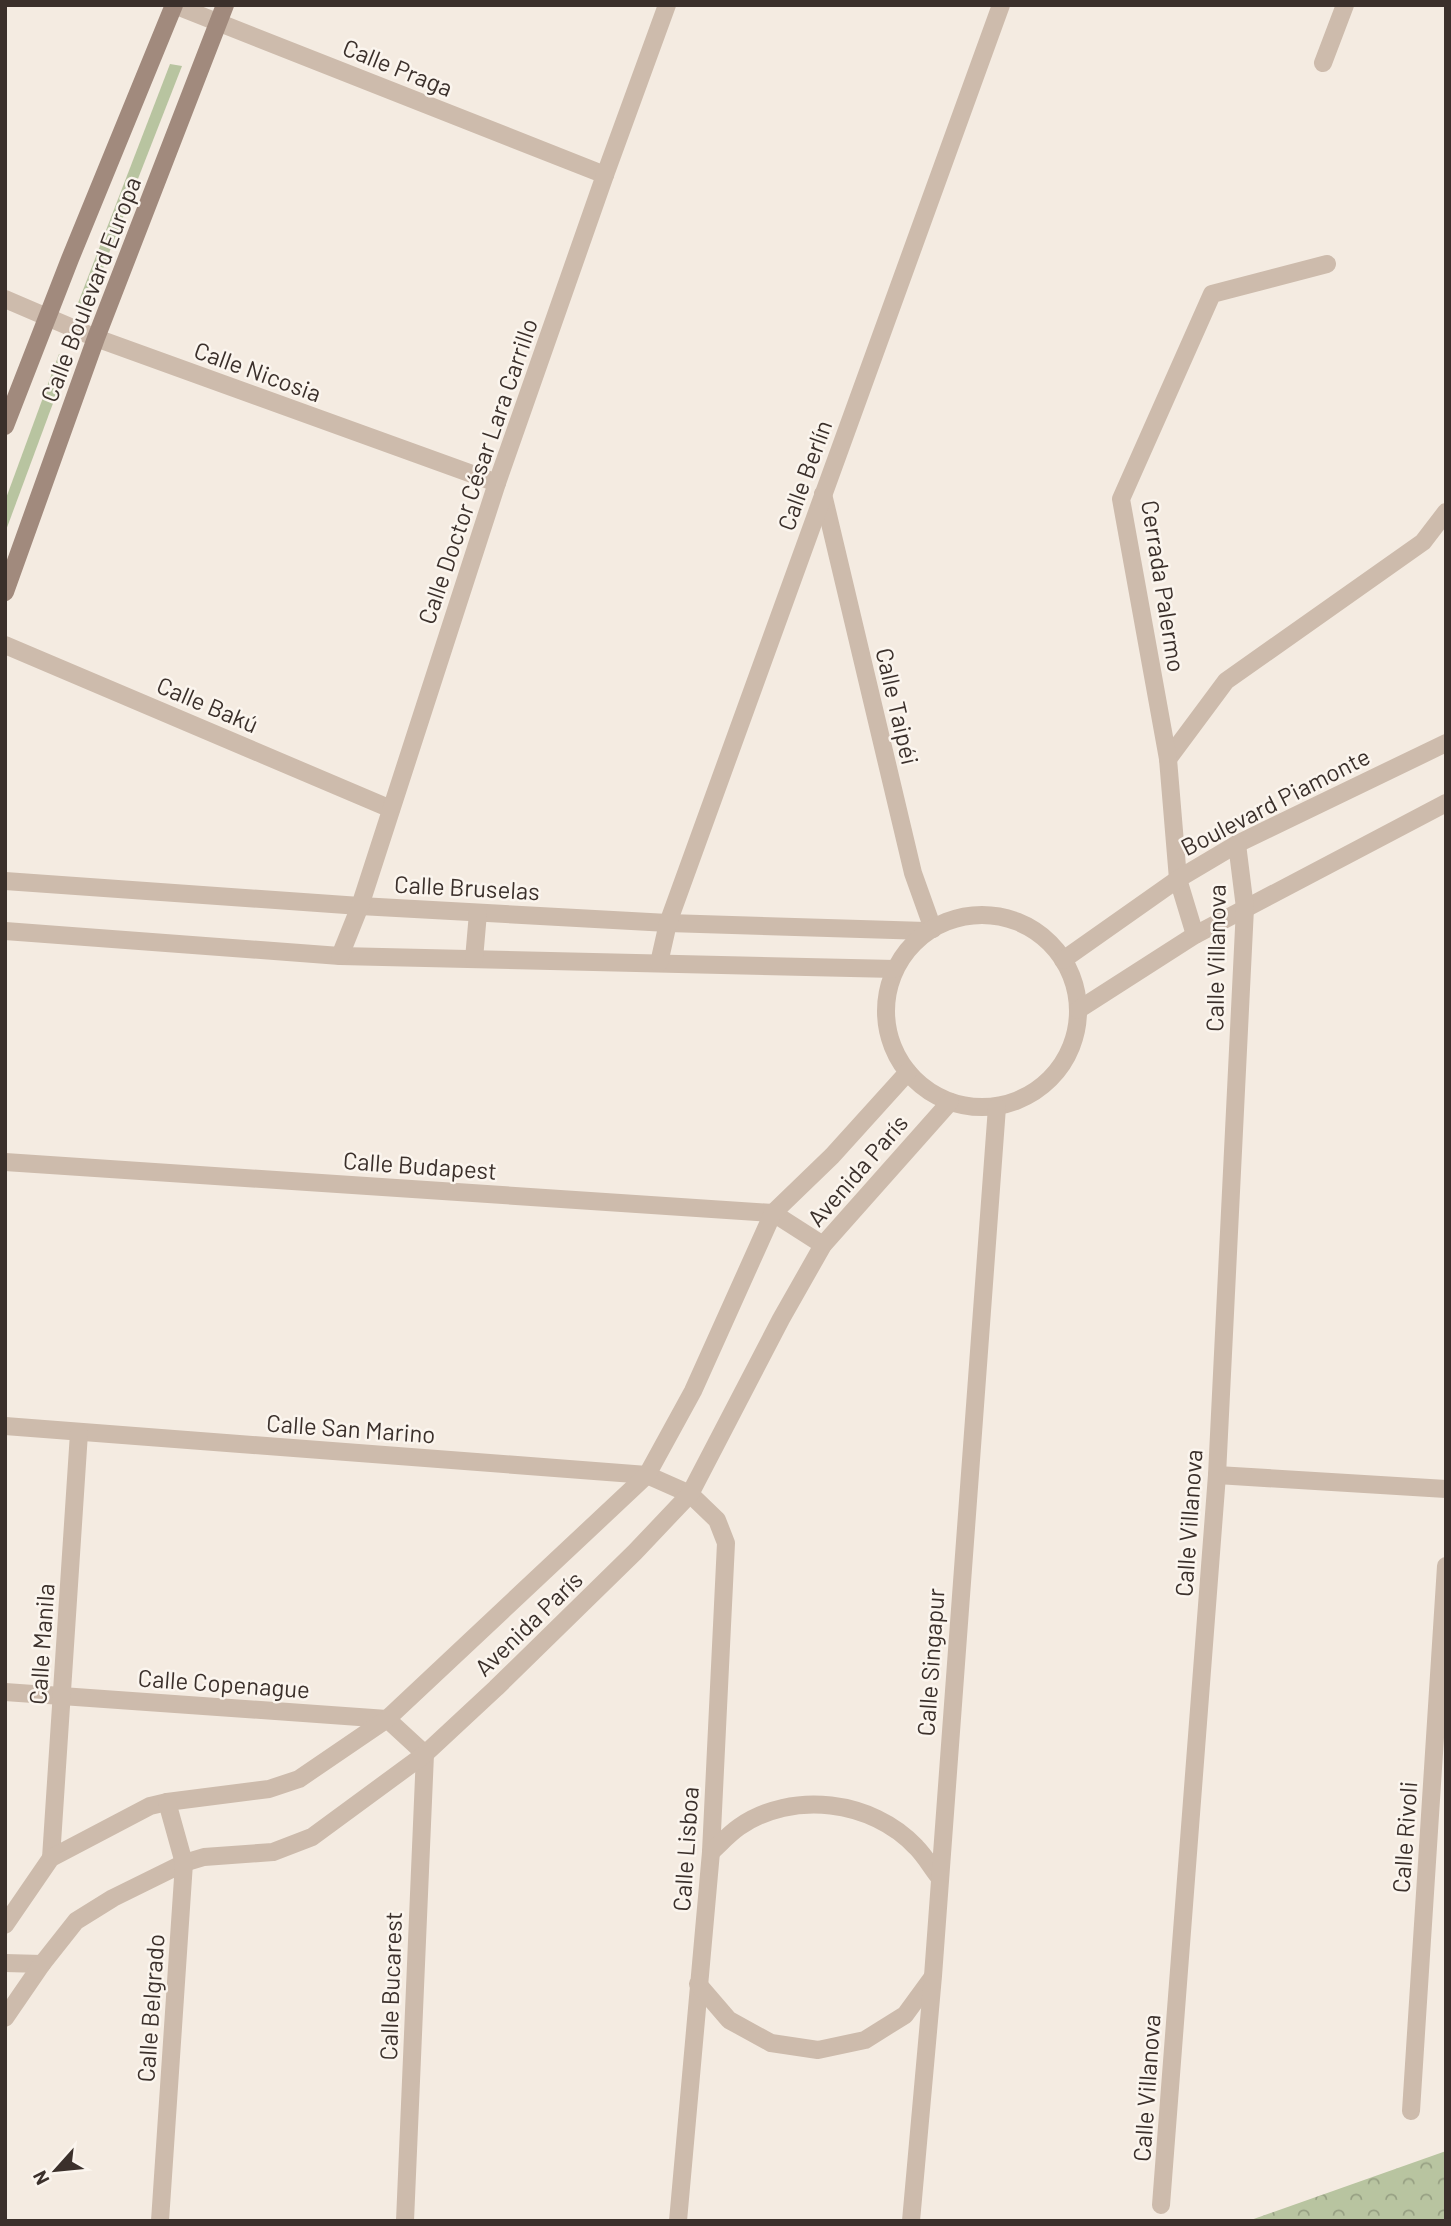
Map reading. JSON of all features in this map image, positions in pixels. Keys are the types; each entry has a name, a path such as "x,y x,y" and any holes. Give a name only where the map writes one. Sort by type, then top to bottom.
{"main road":[{"name":"Calle Boulevard Europa","path":"5,426 174,5"},
{"name":"Calle Boulevard Europa","path":"5,592 96,338 222,14"}],"street":[{"name":"Calle Praga","path":"174,5 222,14 605,175"},
{"name":"Calle Doctor César Lara Carrillo","path":"340,956 360,906 496,483 667,5"},
{"name":"Calle Berlín","path":"659,963 668,923 1001,5"},
{"path":"1323,63 1345,5"},
{"name":"Cerrada Palermo","path":"1195,935 1178,879 1168,759 1121,499 1212,294 1327,264"},
{"name":"Calle Nicosia","path":"5,299 96,338 496,483"},
{"name":"Calle Taipéi","path":"823,494 913,873 930,930"},
{"path":"1168,759 1226,681 1423,541 1446,512"},
{"name":"Calle Bakú","path":"5,645 391,808"},
{"name":"Boulevard Piamonte","path":"1063,960 1178,879 1237,844 1446,743"},
{"path":"1078,1010 1195,935 1446,803"},
{"name":"Calle Villanova","path":"1161,2205 1217,1475 1245,908 1237,844"},
{"name":"Calle Bruselas","path":"5,881 478,913 668,923 930,930"},
{"path":"474,959 478,913"},
{"path":"985,914 1016,920 1043,936 1063,960 1074,983 1078,1010 1074,1037 1064,1062 1046,1083 1024,1098 997,1107 973,1107 950,1102 927,1090 908,1072 894,1049 886,1023 887,996 895,969 908,948 930,930 954,918 985,914"},
{"path":"5,931 340,956 895,969"},
{"name":"Avenida París","path":"5,1925 51,1858 150,1806 269,1789 299,1779 387,1719 647,1475 693,1391 773,1213 832,1156 908,1072"},
{"name":"Avenida París","path":"5,2018 41,1964 76,1921 113,1898 184,1863 204,1857 272,1852 312,1838 425,1754 635,1552 690,1494 822,1245 950,1102"},
{"name":"Calle Singapur","path":"911,2221 933,1976 997,1107"},
{"name":"Calle Budapest","path":"5,1162 773,1213 822,1245"},
{"name":"Calle San Marino","path":"5,1426 647,1475 690,1494"},
{"name":"Calle Manila","path":"51,1858 79,1433"},
{"path":"1217,1475 1446,1489"},
{"name":"Calle Lisboa","path":"678,2221 711,1852 726,1543 717,1520 690,1494"},
{"name":"Calle Rivoli","path":"1411,2110 1446,1566"},
{"name":"Calle Copenague","path":"5,1692 387,1719"},
{"path":"387,1719 425,1754"},
{"name":"Calle Bucarest","path":"405,2221 425,1754"},
{"name":"Calle Belgrado","path":"160,2221 184,1863 167,1802"},
{"path":"711,1852 739,1826 774,1810 812,1804 850,1807 885,1822 916,1846 939,1877"},
{"path":"5,1963 41,1964"},
{"path":"698,1984 729,2020 771,2043 818,2050 864,2040 885,2028 905,2015 933,1976"}],"green space":[{"path":"170,64 182,66 88,307 78,303"},
{"path":"59,354 69,360 5,533 5,501"},
{"path":"1446,2151 1446,2221 1248,2221"}]}
